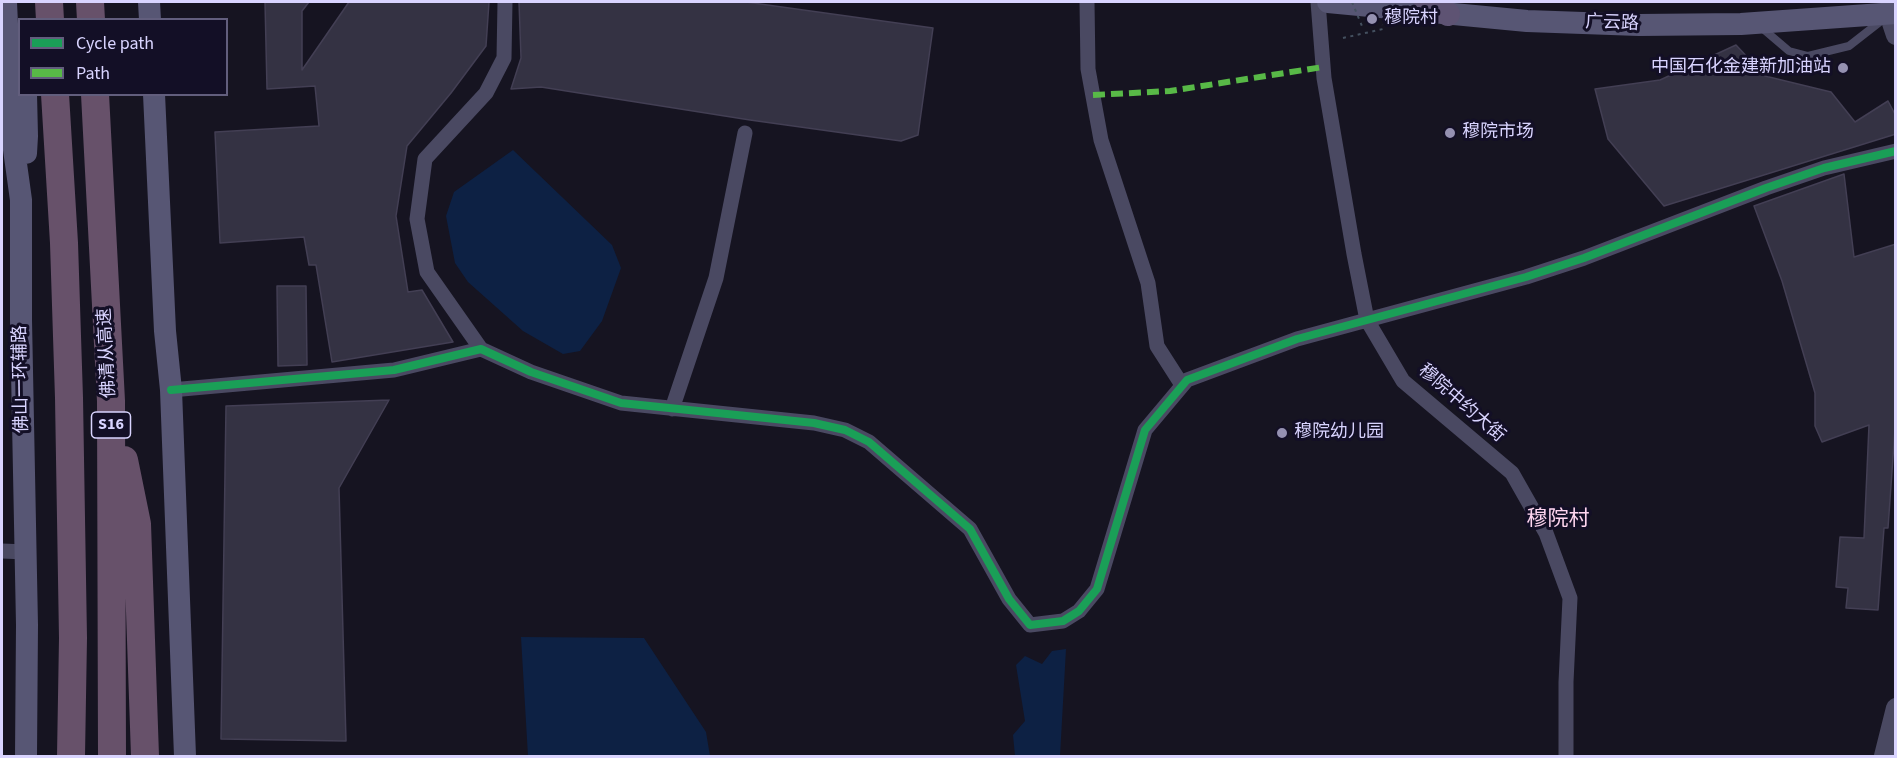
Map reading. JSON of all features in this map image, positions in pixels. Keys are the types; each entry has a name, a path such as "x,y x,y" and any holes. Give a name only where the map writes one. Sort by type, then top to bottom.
{"highway":[{"path":"49,2 50,18"},
{"path":"90,2 91,18"},
{"name":"S16","path":"55,96 64,243 69,408 73,638 71,756"},
{"name":"佛清从高速","path":"95,96 111,401 112,756"},
{"path":"111,401 137,524 145,756"}],"main road":[{"path":"149,2 150,18"},
{"name":"广云路","path":"1328,2 1527,21 1639,25 1893,21"},
{"path":"1426,2 1448,14"},
{"name":"佛山一环辅路","path":"11,11 12,135 21,200 26,552 26,756"},
{"path":"21,200 27,136 26,96"},
{"path":"154,96 165,331 171,390 185,756"}],"street":[{"path":"505,2 504,58 486,93 424,159 417,219 427,272 481,350 531,372 621,403 813,423 845,430 869,442 970,529 1010,599 1030,625 1063,621 1079,611 1097,589 1145,429 1187,380 1297,339 1526,277 1584,258 1824,168 1896,151"},
{"path":"1087,2 1088,69 1101,140 1148,283 1157,346 1182,385"},
{"name":"穆院中约大街","path":"1318,2 1324,78 1367,320 1403,381 1512,473 1546,533 1570,598 1566,682 1566,756"},
{"path":"672,409 716,278 745,133"},
{"path":"171,390 394,369 481,350"},
{"path":"2,551 26,552"},
{"path":"1884,756 1896,708"}],"lane":[{"path":"1756,23 1789,51 1808,56 1849,46 1893,21"}],"path":[{"path":"1352,2 1362,26 1371,24"},
{"path":"1342,38 1383,29 1381,21"}],"water":[{"path":"513,150 612,245 621,268 602,321 580,351 563,354 523,331 468,282 455,263 446,216 454,192"},
{"path":"521,637 644,638 706,732 710,756 528,756"},
{"path":"1066,649 1060,756 1015,756 1013,735 1025,721 1016,665 1025,656 1042,664 1052,651"}],"building":[{"path":"265,2 309,2 302,11 302,70 349,2 489,2 486,46 407,146 396,216 408,292 422,290 453,342 332,362 316,265 309,265 304,237 220,243 215,132 319,126 315,86 267,89"},
{"path":"519,2 746,2 933,28 918,135 901,141 541,87 511,89 521,58"},
{"path":"1736,45 1765,76 1831,92 1855,122 1888,101 1896,116 1896,134 1664,206 1608,139 1595,89 1660,80"},
{"path":"1844,174 1854,257 1896,244 1896,415 1888,528 1884,528 1878,610 1846,608 1848,588 1836,587 1840,537 1864,538 1869,425 1822,442 1815,426 1815,393 1782,281 1754,206"},
{"path":"277,286 306,286 307,365 278,366"},
{"path":"389,400 339,488 346,741 221,739 226,406"}],"marked path":[{"path":"1093,95 1170,91 1323,67"}],"cycle path":[{"path":"171,390 394,370 481,349 531,372 621,403 814,423 845,430 869,442 970,529 1009,599 1030,625 1063,621 1079,611 1097,589 1145,430 1187,380 1297,339 1526,277 1584,258 1824,168 1896,151"}],"place":[{"name":"穆院村","path":"1372,19"},
{"name":"中国石化金建新加油站","path":"1843,68"},
{"name":"穆院市场","path":"1450,133"},
{"name":"穆院幼儿园","path":"1282,433"}],"district":[{"name":"穆院村","path":"1558,520"}]}
